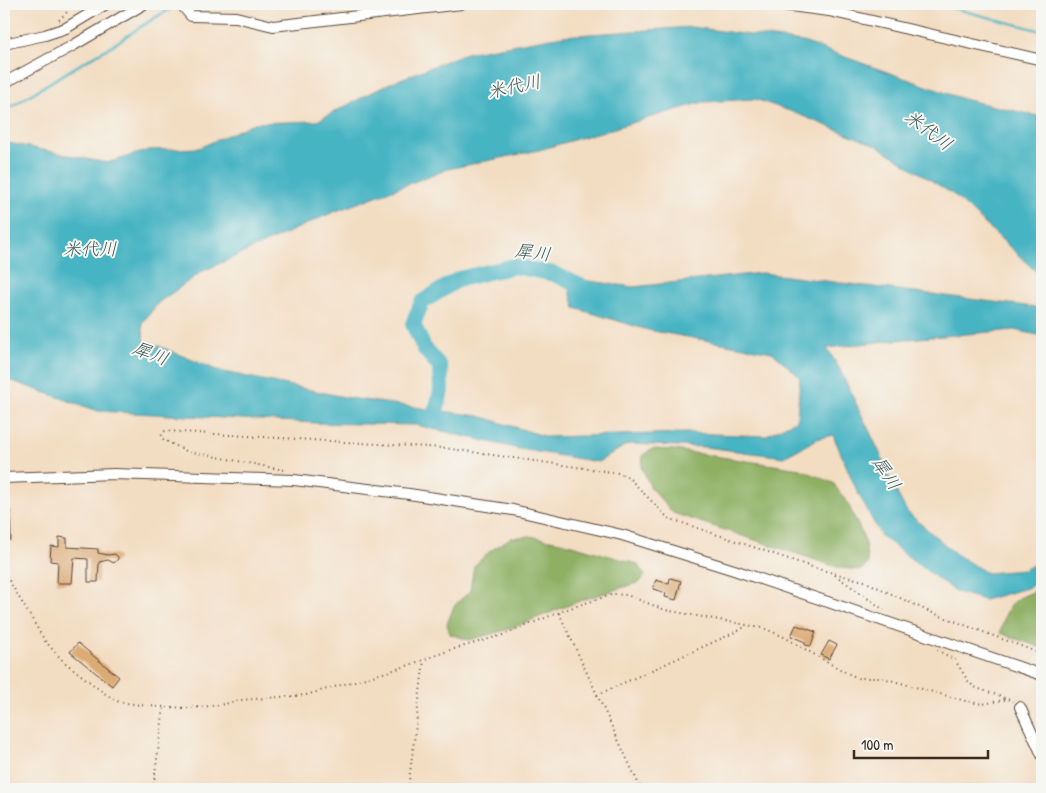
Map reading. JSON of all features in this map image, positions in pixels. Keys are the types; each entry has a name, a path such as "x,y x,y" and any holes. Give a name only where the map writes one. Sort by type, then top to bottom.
{"street":[{"path":"4,44 45,35 66,28 106,4"},
{"path":"4,83 144,4"},
{"path":"182,6 191,16 236,17 273,26 461,4"},
{"path":"774,4 830,11 1042,60"},
{"path":"4,478 114,474 294,480 409,494 513,510 622,535 734,570 1042,676"},
{"path":"1020,707 1042,755"}],"path":[{"path":"289,471 186,451 164,440 161,436 165,431 444,448 618,473 628,477 668,518 818,569 864,581 930,612 1042,654"},
{"path":"4,572 45,641 62,661 118,702 188,708 220,705 241,700 306,695 404,667 447,651 503,635 558,613 614,594 627,595 665,610 763,628 782,636 858,678 883,678 969,702 983,704 1009,699"},
{"path":"558,613 641,789"},
{"path":"597,695 747,625"},
{"path":"408,789 424,659"},
{"path":"153,789 164,707"}],"green space":[{"path":"652,449 674,450 800,469 833,483 848,504 864,538 868,564 861,570 840,568 673,513 651,488 642,468 643,455"},
{"path":"530,536 565,543 637,564 645,576 640,582 582,600 509,629 469,640 450,634 447,624 454,606 470,591 474,566 489,552 510,538"},
{"path":"1042,588 1042,648 1000,633 1011,604 1019,598"}],"water":[{"name":"米代川","path":"691,27 803,42 963,99 1042,117 1042,277 954,195 878,146 755,99 703,102 539,150 448,169 331,213 203,271 159,302 142,323 144,340 219,371 349,398 479,416 547,437 688,433 765,436 797,420 800,377 772,352 648,330 575,308 570,291 582,280 633,287 762,273 1042,308 1042,336 1015,330 827,348 839,368 879,451 890,480 907,512 957,555 987,573 1024,570 1042,560 1042,580 1027,588 984,600 954,591 881,536 857,491 833,435 819,438 784,457 705,447 628,444 598,462 520,449 416,425 315,423 98,411 12,381 4,382 4,142 107,163 149,150 199,148 254,123 317,121 388,84 466,53 563,36"}],"building":[{"path":"4,510 10,510 11,540 4,540"},
{"path":"59,537 67,538 67,547 98,549 98,553 115,554 118,559 114,563 108,560 99,562 98,582 88,582 88,559 74,558 72,583 57,583 58,562 50,561 51,546 59,547"},
{"path":"670,578 681,581 676,600 665,597 666,593 653,589 656,580 669,584"},
{"path":"796,625 816,632 811,646 805,645 805,642 791,636"},
{"path":"829,641 837,645 829,659 821,655"},
{"path":"78,643 119,677 112,686 70,652"}],"waterway":[{"path":"937,4 1042,31"},
{"path":"4,112 153,19 179,5"},
{"name":"犀川","path":"422,418 434,419 441,391 440,367 424,348 413,324 422,302 459,279 514,266 554,274 596,293"}]}
